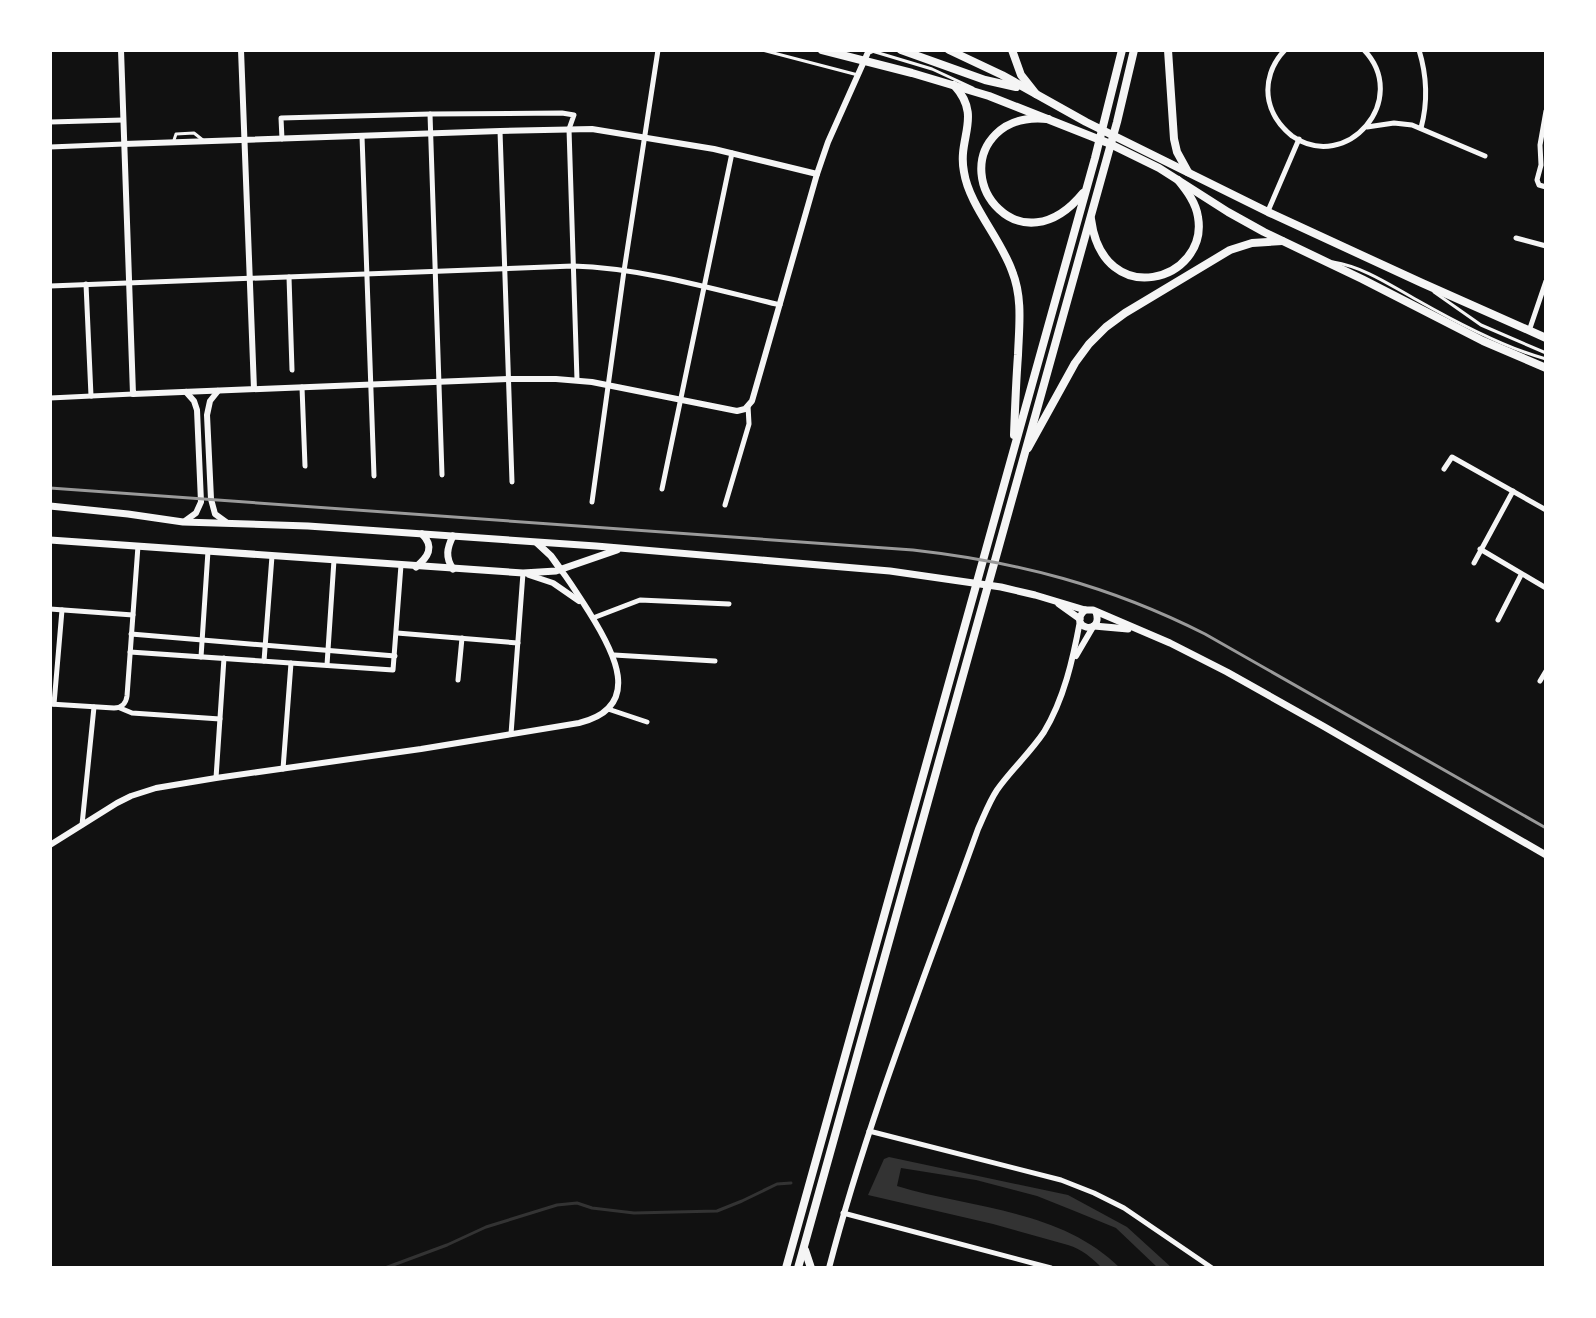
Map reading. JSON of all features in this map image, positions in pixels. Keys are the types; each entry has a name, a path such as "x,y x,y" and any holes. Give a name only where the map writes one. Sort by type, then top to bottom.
{"main road":[{"path":"822,50 989,96 1108,143 1282,241 1471,335 1546,368"},
{"path":"901,50 985,80 1025,89"},
{"path":"949,50 1268,212 1546,338"},
{"path":"1012,50 1021,75 1036,94"},
{"path":"798,1268 1117,122 1134,50"},
{"path":"1168,50 1174,139 1188,172"},
{"path":"786,1268 1106,118 1120,53"},
{"path":"954,85 969,110 963,154 965,178 1009,262 1019,294 1013,450"},
{"path":"1048,119 1035,117 1012,123 989,142 981,170 984,186 992,201 1018,221 1043,222 1069,207 1087,185"},
{"path":"1091,214 1097,243 1114,267 1141,278 1166,273 1186,259 1195,246 1199,232 1199,218 1194,204 1178,180"},
{"path":"1022,459 1075,363 1106,327 1230,250 1252,243 1282,241"},
{"path":"50,506 183,522 308,526 623,548 920,574 1001,587 1091,609 1170,643 1227,672 1546,855"},
{"path":"416,567 429,550 428,540 422,534"},
{"path":"453,536 447,552 453,569"},
{"path":"50,540 523,573 561,570 623,548"},
{"path":"535,542 561,570"},
{"path":"1054,600 1085,627 1139,631"},
{"path":"1080,620 1085,610"},
{"path":"1094,626 1098,619 1096,612"},
{"path":"804,1246 811,1268"}],"street":[{"path":"121,50 133,394"},
{"path":"241,50 254,389"},
{"path":"592,502 658,50"},
{"path":"50,398 508,379 577,380 737,411 752,401 817,174 869,50"},
{"path":"1285,50 1275,62 1269,81 1272,111 1283,127 1299,139 1316,145 1334,145 1351,139 1366,127 1376,111 1380,91 1378,71 1364,50"},
{"path":"1419,50 1426,89 1421,128"},
{"path":"1546,111 1540,145 1544,164 1537,182 1546,187"},
{"path":"282,139 281,118 430,114 574,115 569,129 577,380"},
{"path":"430,114 442,475"},
{"path":"50,122 123,120"},
{"path":"1366,127 1401,123 1421,128 1485,156"},
{"path":"50,147 606,130 732,153 817,174"},
{"path":"500,131 512,482"},
{"path":"362,136 374,476"},
{"path":"1268,212 1299,139"},
{"path":"662,489 732,153"},
{"path":"1516,238 1546,246"},
{"path":"50,286 573,266 624,271 704,286 780,305"},
{"path":"289,277 292,370"},
{"path":"1529,331 1546,281"},
{"path":"86,284 91,396"},
{"path":"302,387 305,466"},
{"path":"218,391 210,401 207,415 211,499 215,514 229,524"},
{"path":"183,522 196,513 201,502 197,415 194,401 186,392"},
{"path":"725,505 749,424 748,406"},
{"path":"1444,469 1452,457 1546,510"},
{"path":"1474,563 1513,491"},
{"path":"120,707 126,700 138,546"},
{"path":"1480,549 1546,588"},
{"path":"201,657 208,551"},
{"path":"264,661 272,556"},
{"path":"327,665 334,560"},
{"path":"130,652 393,670 401,565"},
{"path":"50,845 117,803 141,792 171,785 421,749 591,720 608,709 615,698 618,669 605,636 561,570"},
{"path":"511,734 523,573 553,583 585,606"},
{"path":"1498,620 1521,575"},
{"path":"593,618 640,600 729,604"},
{"path":"50,609 133,615"},
{"path":"62,610 52,705 120,707 132,713 220,719"},
{"path":"829,1268 869,1131 989,804 998,788 1042,734 1056,707 1072,662 1080,620"},
{"path":"1072,662 1094,626"},
{"path":"397,633 518,643"},
{"path":"131,634 395,656"},
{"path":"458,680 462,638"},
{"path":"614,655 715,661"},
{"path":"216,778 224,658"},
{"path":"283,769 291,663"},
{"path":"1540,681 1546,671"},
{"path":"82,825 94,707"},
{"path":"608,709 647,722"},
{"path":"869,1131 1061,1180 1094,1193 1124,1208 1212,1268"},
{"path":"843,1213 1051,1268"}],"lane":[{"path":"762,50 858,75"},
{"path":"869,50 932,69 989,96"},
{"path":"1322,260 1361,270 1460,323 1546,359"},
{"path":"1422,283 1481,325 1546,353"}],"shaded area":[{"path":"889,1157 1068,1195 1127,1227 1172,1268 1158,1268 1116,1228 1037,1196 976,1180 901,1168 897,1186 1043,1222 1097,1248 1120,1268 1102,1268 1086,1254 1068,1245 868,1195 884,1159"}],"waterway":[{"path":"385,1268 486,1227 557,1205 577,1203 634,1213 717,1211 777,1184 791,1183"}],"railway":[{"path":"50,488 913,550 1027,569 1099,589 1205,634 1546,828"}]}
